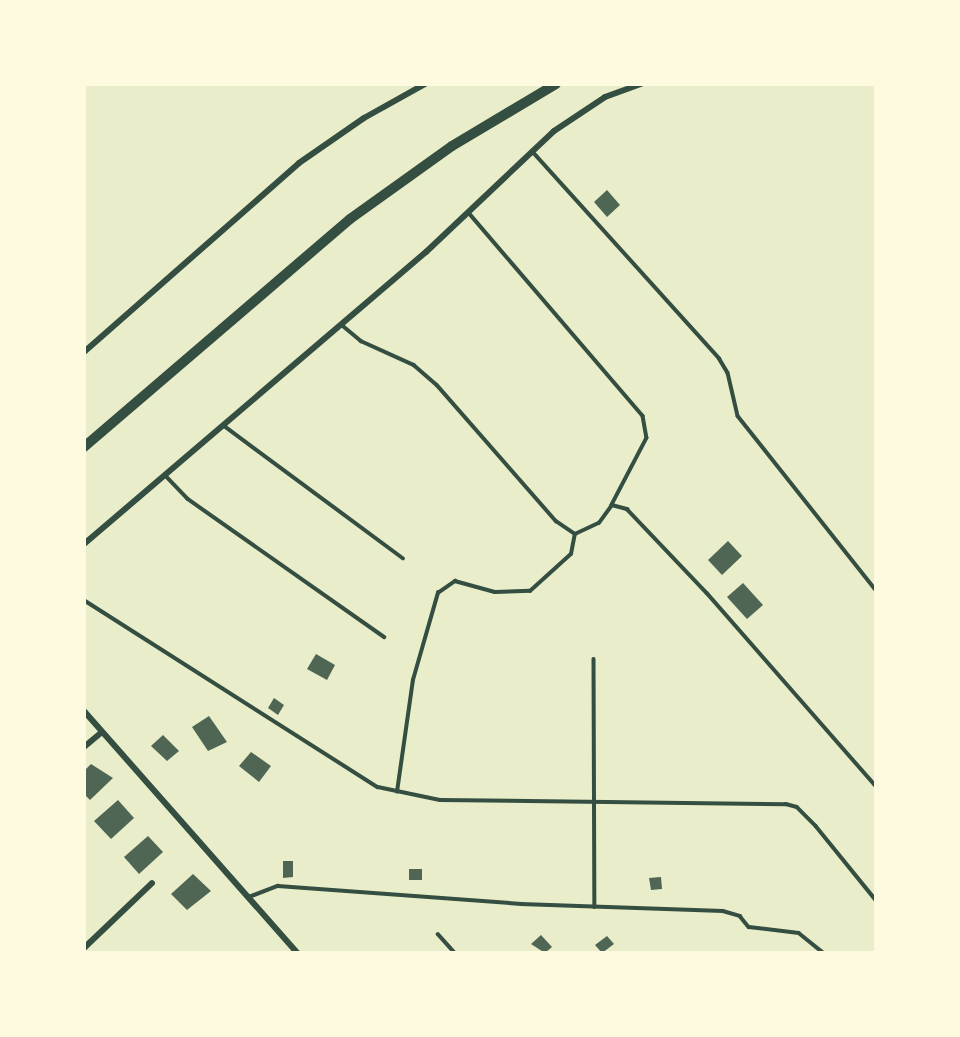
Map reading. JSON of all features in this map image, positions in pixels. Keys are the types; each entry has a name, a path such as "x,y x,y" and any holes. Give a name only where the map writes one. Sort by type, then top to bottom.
{"highway":[{"path":"84,447 350,219 452,146 556,84"}],"street":[{"path":"84,352 299,163 364,117 425,84"},
{"path":"84,544 342,325 469,213 531,150 587,107 641,84"},
{"path":"84,710 297,953"},
{"path":"84,747 102,732"},
{"path":"84,948 152,883"}],"lane":[{"path":"531,150 719,358 728,373 738,415 876,590"},
{"path":"469,213 643,416 647,438 612,505 599,523 575,534"},
{"path":"342,325 361,341 414,365 437,385 539,502 575,534"},
{"path":"223,425 403,558"},
{"path":"165,475 188,499 384,637"},
{"path":"612,505 627,509 707,593 876,786"},
{"path":"397,792 413,680 438,593 455,582 495,592 530,591 571,555 575,534"},
{"path":"84,600 378,787 440,800 594,800 797,807 876,900"},
{"path":"594,659 595,907"},
{"path":"249,897 278,886 595,907 733,912 749,927 799,933 824,953"},
{"path":"438,934 455,953"}],"building":[{"path":"607,190 620,205 607,217 594,202"},
{"path":"728,541 742,556 722,575 708,560"},
{"path":"743,583 763,605 747,619 727,597"},
{"path":"316,654 335,665 327,680 307,669"},
{"path":"274,698 284,705 278,715 268,708"},
{"path":"209,716 227,742 208,751 192,727"},
{"path":"163,735 179,751 167,761 151,746"},
{"path":"251,752 271,766 259,782 239,766"},
{"path":"91,764 113,778 90,800 84,794 84,771"},
{"path":"118,800 134,818 111,839 94,821"},
{"path":"148,836 163,852 139,874 124,857"},
{"path":"283,861 293,861 293,877 283,878"},
{"path":"409,869 422,869 422,880 409,880"},
{"path":"193,874 211,891 187,910 171,894"},
{"path":"661,877 662,889 651,890 649,878"},
{"path":"541,935 552,947 545,953 531,944"},
{"path":"607,936 614,944 602,953 595,945"}]}
